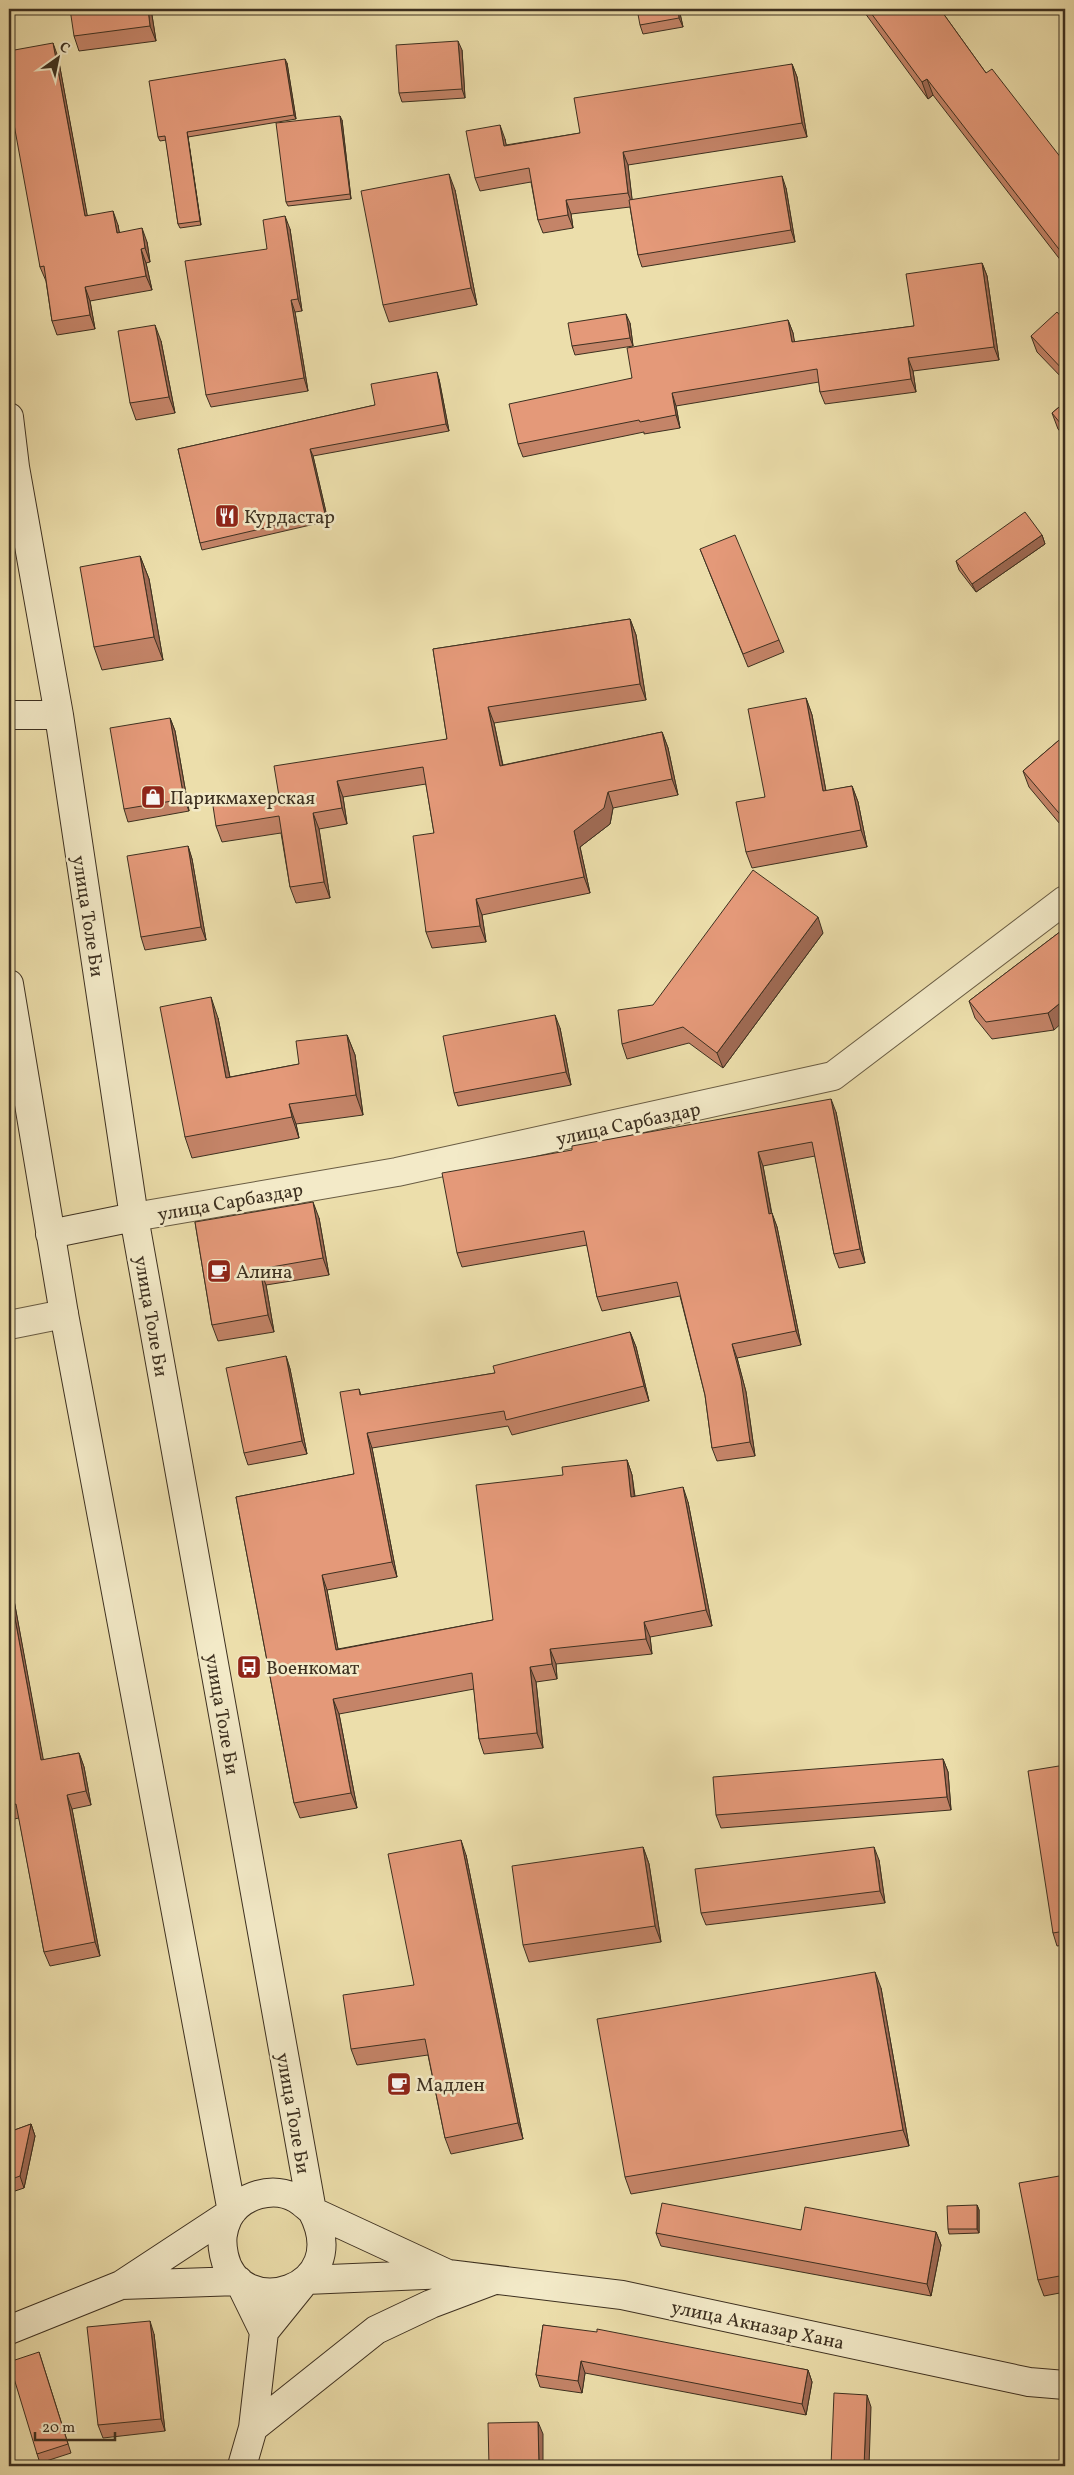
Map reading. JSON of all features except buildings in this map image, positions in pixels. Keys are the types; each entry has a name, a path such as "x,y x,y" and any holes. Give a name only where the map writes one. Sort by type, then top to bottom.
{"main road":[{"name":"улица Толе Би","path":"9,417 15,467 59,715 134,1217 312,2212"},
{"path":"9,715 59,715"},
{"name":"улица Сарбаздар","path":"50,1234 134,1217 397,1172 833,1076 1065,900"},
{"path":"9,984 64,1314 232,2212 224,2227 221,2242 226,2264 239,2281 264,2332"},
{"path":"9,1325 64,1314"},
{"path":"9,2330 121,2285 257,2194 278,2192 297,2199 312,2212 320,2227 322,2246 318,2264 264,2332 253,2428 244,2463"},
{"name":"улица Акназар Хана","path":"312,2212 448,2274"},
{"name":"улица Акназар Хана","path":"306,2280 448,2274 622,2295 1029,2382 1065,2385"},
{"path":"121,2285 239,2281 255,2290 273,2293 290,2290 306,2280"},
{"path":"253,2428 376,2330 431,2304 496,2280"}],"place":[{"name":"Курдастар","path":"227,516"},
{"name":"Парикмахерская","path":"153,797"},
{"name":"Алина","path":"219,1271"},
{"name":"Военкомат","path":"249,1667"},
{"name":"Мадлен","path":"399,2084"}]}
